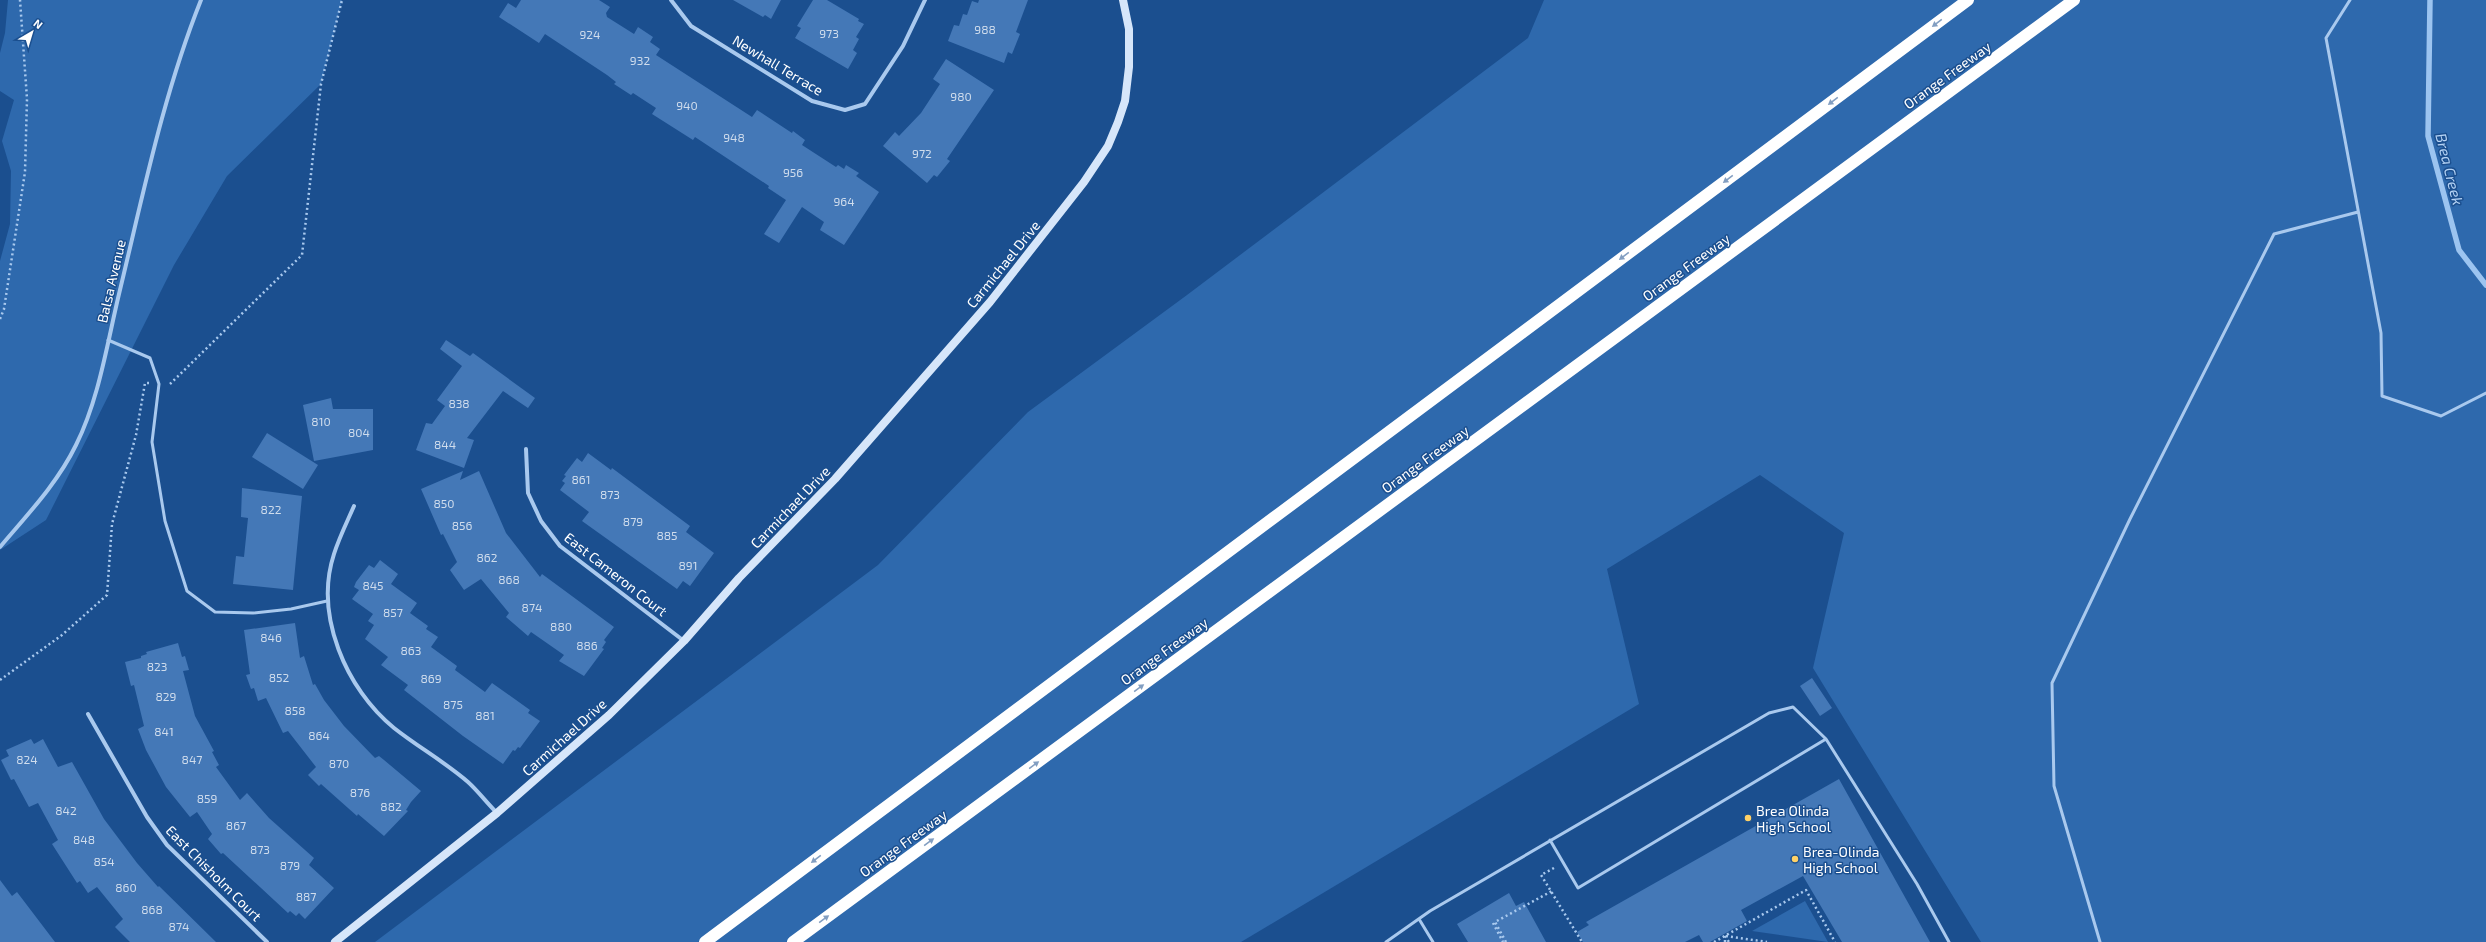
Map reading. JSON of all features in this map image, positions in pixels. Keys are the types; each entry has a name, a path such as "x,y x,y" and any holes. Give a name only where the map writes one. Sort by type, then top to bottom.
{"highway":[{"path":"705,942 1968,0"},
{"name":"Orange Freeway","path":"793,942 2074,0"}],"street":[{"name":"Balsa Avenue","path":"0,547 46,494 76,445 97,390 155,142 181,49 201,0"},
{"name":"Newhall Terrace","path":"671,0 691,26 812,101 845,110 865,104 903,46 925,0"},
{"name":"Carmichael Drive","path":"335,942 497,813 609,715 684,641 739,578 835,479 990,302 1084,182 1108,146 1125,101 1129,66 1129,29 1123,0"},
{"name":"East Cameron Court","path":"526,449 528,492 541,521 560,546 684,641"},
{"path":"354,506 334,555 327,601 338,648 361,692 393,727 468,782 497,813"},
{"name":"East Chisholm Court","path":"88,714 147,817 167,846 267,942"}],"lane":[{"path":"2350,0 2326,38 2381,332 2382,396 2441,416 2486,393"},
{"path":"2100,942 2054,786 2052,683 2130,519 2274,234 2358,212"},
{"path":"108,340 150,358 159,384 152,442 164,521 187,591 215,612 253,613 283,610 327,601"},
{"path":"1386,942 1419,918 1769,713 1793,707 1826,739 1917,884 1949,942"},
{"path":"1550,840 1578,888 1826,739"},
{"path":"1419,918 1433,942"}],"path":[{"path":"0,319 4,309 24,172 27,99 20,0"},
{"path":"0,680 62,635 107,595 112,524 136,435 145,382 172,384 302,256 321,84 342,0"},
{"path":"1558,866 1541,875 1582,942"},
{"path":"1714,942 1806,890 1835,942"},
{"path":"1505,942 1495,922 1552,891"},
{"path":"1493,923 1505,942"},
{"path":"1725,942 1726,936"},
{"path":"1726,936 1729,942"},
{"path":"1726,936 1767,942"}],"shaded area":[{"path":"8,0 342,0 321,84 227,176 174,265 46,520 0,550 0,261 10,224 11,171 2,141 14,100 0,91 0,53 5,33"},
{"path":"1544,0 2486,0 2486,942 1981,942 1813,668 1844,533 1760,475 1607,569 1639,704 1241,942 375,942 878,565 1028,412 1187,295 1528,38"},
{"path":"1805,901 1828,942 1752,931"}],"building":[{"path":"521,0 599,0 610,7 606,13 607,17 634,34 638,27 653,37 650,42 660,49 656,55 752,117 757,110 792,133 793,131 805,140 802,145 836,167 838,165 844,169 846,165 859,173 856,176 879,192 844,245 820,230 824,222 802,207 779,243 764,234 786,200 768,188 769,186 695,137 693,140 652,114 656,108 633,93 631,95 614,84 616,82 607,75 545,34 539,43 499,17 508,3 516,8"},
{"path":"733,0 781,0 771,19 765,15 763,17"},
{"path":"813,0 827,0 859,19 858,21 864,24 856,37 859,39 853,50 857,53 848,69 795,38 801,28 797,26"},
{"path":"979,0 1028,0 1016,32 1020,34 1012,54 1008,52 1004,63 948,41 954,25 959,26 963,14 967,15 972,1 978,3"},
{"path":"946,59 994,90 947,159 950,161 937,177 934,175 927,183 883,146 895,132 899,136 921,113 940,84 933,79"},
{"path":"446,340 470,356 473,353 535,398 528,408 503,391 467,438 474,440 464,468 416,450 426,423 432,424 445,406 437,400 462,366 440,349"},
{"path":"331,398 333,409 373,409 373,450 314,461 303,405"},
{"path":"267,433 318,465 303,489 252,457"},
{"path":"588,453 611,470 612,468 690,526 686,532 714,553 690,586 683,581 677,589 582,521 589,512 560,490 565,483 562,481 566,476 564,475 577,458 582,462"},
{"path":"463,471 460,480 479,471 506,533 540,577 542,574 614,627 604,640 606,642 602,648 604,649 584,676 559,661 564,655 531,632 528,636 506,617 509,613 481,579 464,590 450,570 457,562 443,534 441,535 421,489"},
{"path":"242,488 302,496 293,590 233,584 236,556 244,557 248,518 241,517"},
{"path":"380,560 398,574 391,584 417,603 410,613 428,626 426,629 438,637 431,647 457,666 455,670 485,692 492,683 530,710 528,713 540,721 520,748 518,747 515,751 513,750 503,764 463,736 404,690 408,685 381,665 388,657 365,639 374,625 368,621 373,614 352,599 359,590 354,587 369,565 374,568"},
{"path":"295,623 300,658 304,656 313,685 315,684 324,700 344,726 375,758 379,756 421,791 411,802 406,810 408,811 384,836 358,814 357,816 321,784 319,786 308,775 316,767 288,731 283,733 266,698 258,701 254,688 251,689 246,675 250,674 244,630"},
{"path":"178,643 182,657 185,656 189,670 183,671 195,716 214,751 212,752 219,765 216,767 240,800 247,793 269,818 314,858 309,865 334,888 305,919 299,913 296,916 290,911 288,913 223,853 221,854 208,839 212,834 197,812 190,817 166,787 146,750 138,729 144,726 134,685 131,686 125,662 141,658 141,656 147,654 146,652"},
{"path":"1812,678 1832,708 1820,716 1800,686"},
{"path":"31,739 34,744 43,739 58,767 72,762 104,819 137,863 158,887 159,886 216,942 130,942 115,927 123,919 97,887 88,893 80,881 77,883 52,844 58,840 38,803 29,807 14,779 11,780 1,760 9,756 6,750"},
{"name":"Brea-Olinda High School","path":"1839,779 1930,942 1842,942 1803,876 1741,910 1747,921 1710,942 1703,942 1699,935 1685,942 1583,942 1577,932 1589,925 1586,922"},
{"path":"0,880 12,896 17,892 55,942 0,942"},
{"path":"1509,893 1516,906 1524,902 1546,942 1468,942 1457,924"}],"waterway":[{"name":"Brea Creek","path":"2430,0 2428,136 2459,250 2486,285"}],"place":[{"name":"Brea Olinda High School","path":"1748,818"},
{"name":"Brea-Olinda High School","path":"1795,859"}]}
